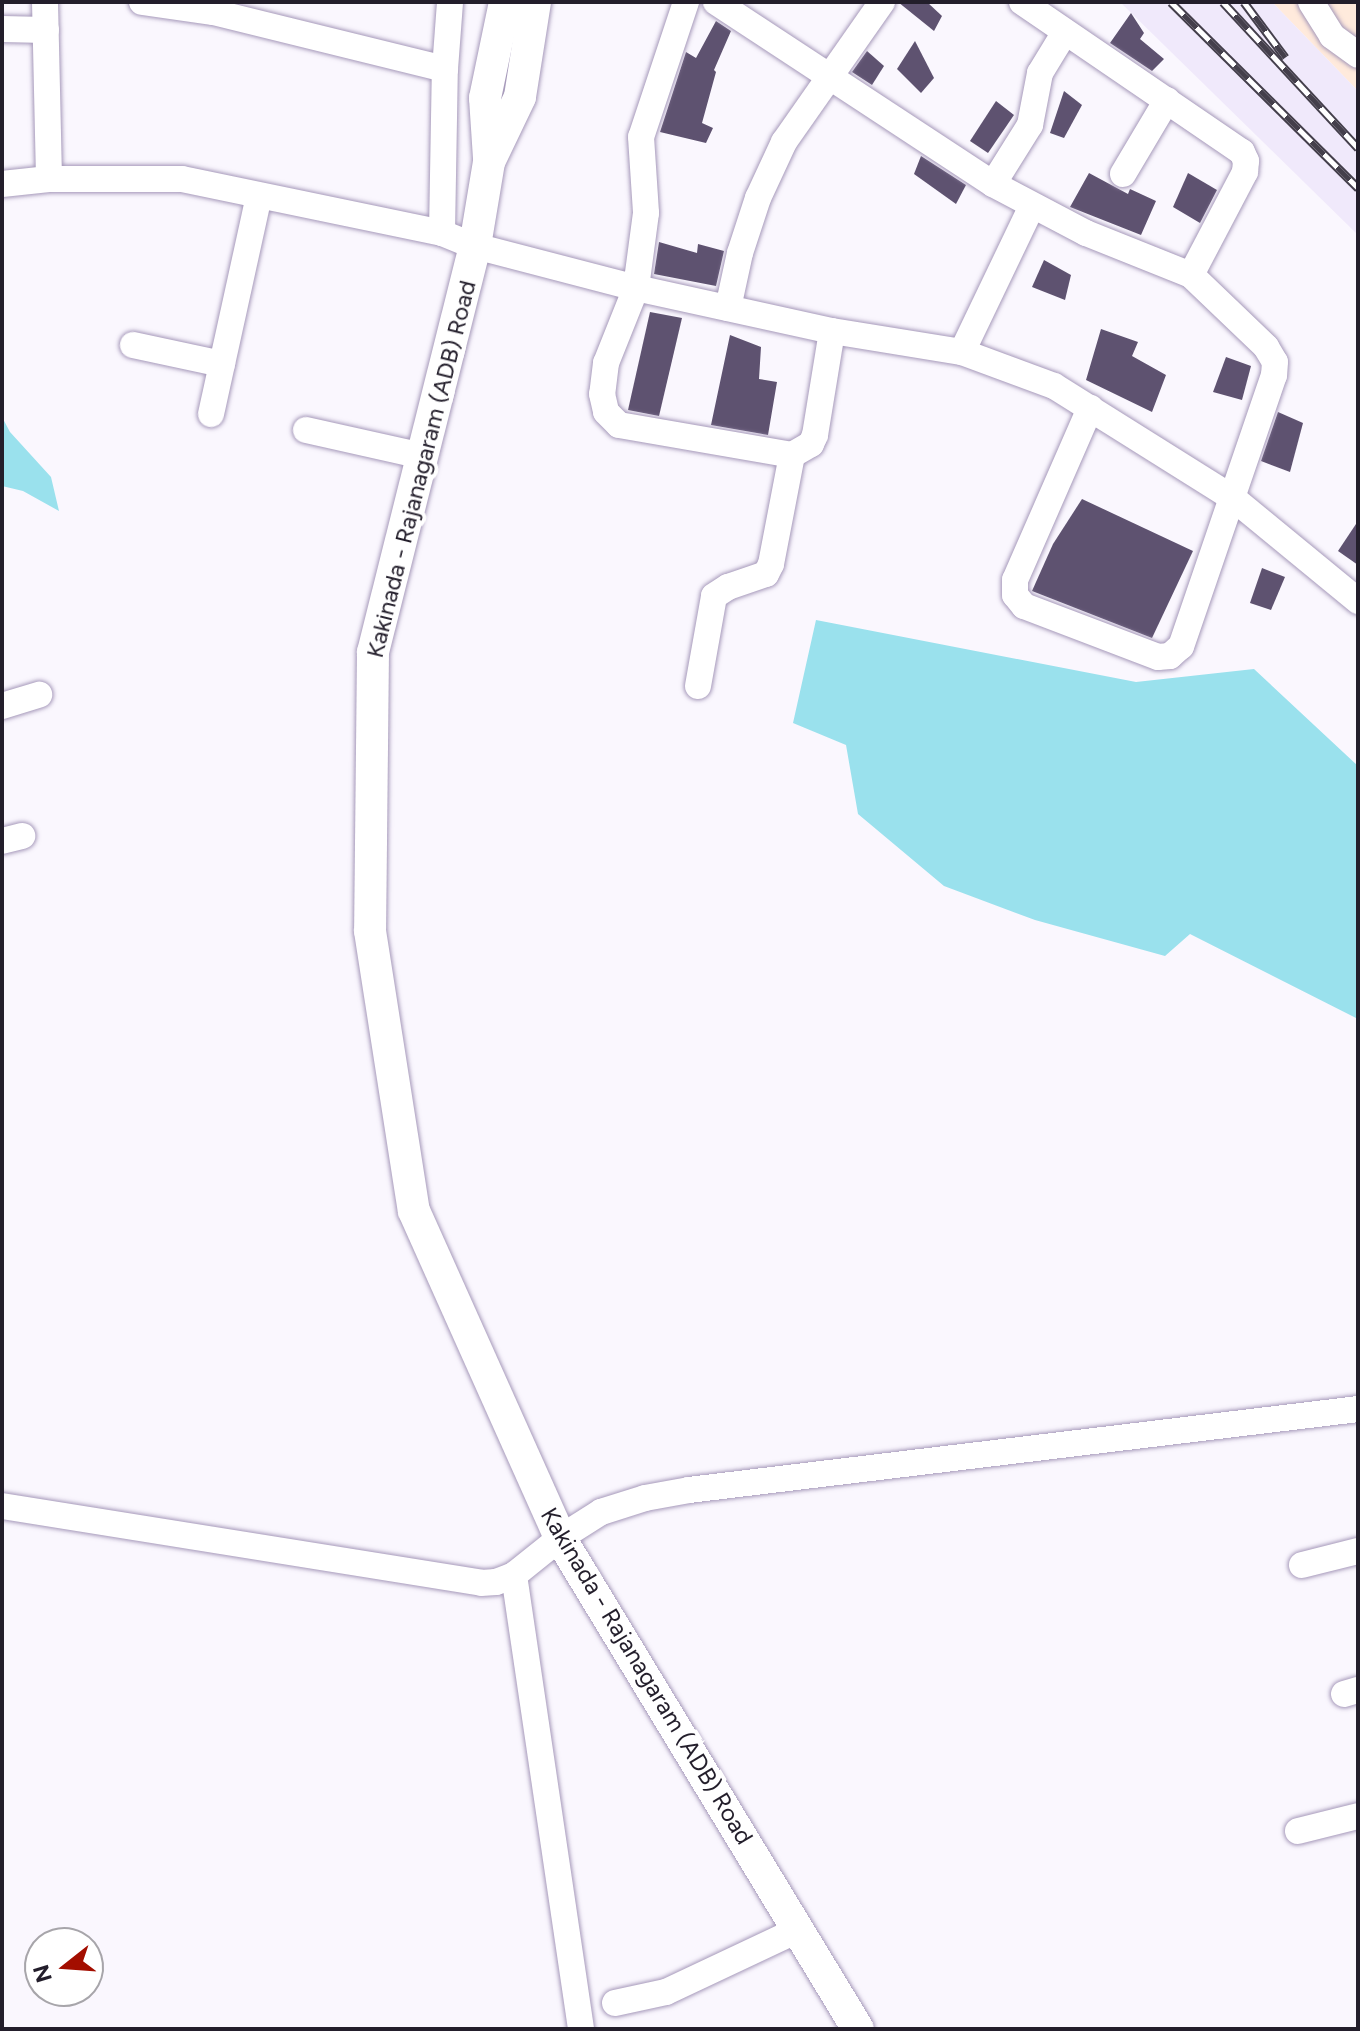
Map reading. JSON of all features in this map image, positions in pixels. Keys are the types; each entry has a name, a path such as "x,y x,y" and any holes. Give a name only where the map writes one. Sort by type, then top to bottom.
{"main road":[{"path":"489,162 485,98 505,2"},
{"name":"Kakinada - Rajanagaram (ADB) Road","path":"535,2 520,97 489,162 475,246 373,652 370,931 414,1211 560,1538 858,2029"}],"street":[{"path":"45,2 49,179"},
{"path":"142,2 215,7 445,69"},
{"path":"442,233 445,69 450,2"},
{"path":"686,2 641,137 646,213 636,288 606,363 602,394 606,412 619,425 792,455 804,450 815,435 832,331"},
{"path":"716,2 993,184 1086,233 1191,275 1266,347 1275,362 1234,499 1181,646 1170,656 1158,657 1024,606 1015,595 1015,580 1090,408"},
{"path":"728,308 740,253 758,198 784,142 882,2"},
{"path":"1022,2 1236,146 1246,161 1245,172 1191,275"},
{"path":"1311,2 1332,36 1358,55"},
{"path":"2,29 46,30"},
{"path":"993,184 1030,125 1040,73 1065,32"},
{"path":"1123,174 1167,100"},
{"path":"2,184 49,179 170,177 442,233 475,246 636,288 832,331 962,352 1054,386 1090,408 1234,499 1358,601"},
{"path":"211,414 259,196"},
{"path":"962,352 1032,206"},
{"path":"133,345 222,364"},
{"path":"306,430 422,456"},
{"path":"698,686 714,596 728,587 766,574 771,564 792,455"},
{"path":"2,706 39,695"},
{"path":"2,1506 481,1583 514,1575 560,1538 601,1512 689,1490 1358,1409"},
{"path":"1302,1565 1358,1551"},
{"path":"514,1575 581,2029"},
{"path":"1298,1831 1358,1816"},
{"path":"615,2003 666,1992 798,1930"}],"shaded area":[{"path":"1120,2 1272,2 1358,91 1358,235"},
{"path":"1272,2 1358,2 1358,91"}],"water":[{"path":"2,417 10,432 51,477 59,511 23,491 2,486"},
{"path":"816,620 1136,682 1254,669 1358,766 1358,1019 1190,934 1165,956 1035,920 944,886 858,814 846,745 793,723"}],"building":[{"path":"898,2 927,2 942,16 934,31"},
{"path":"1131,13 1144,33 1140,39 1164,59 1152,71 1110,43"},
{"path":"716,21 731,31 714,70 702,123 713,128 706,143 660,132 686,52 696,58"},
{"path":"915,41 934,78 921,93 897,69"},
{"path":"867,51 884,66 872,85 852,72"},
{"path":"1064,91 1082,105 1064,138 1050,133"},
{"path":"996,101 1014,115 988,153 970,141"},
{"path":"921,156 966,185 956,204 914,174"},
{"path":"1089,173 1128,194 1130,189 1156,201 1141,235 1070,207"},
{"path":"1188,173 1217,190 1200,223 1173,207"},
{"path":"659,242 697,253 698,244 724,251 716,286 654,274"},
{"path":"1044,260 1071,275 1065,300 1032,287"},
{"path":"650,312 682,318 659,416 628,410"},
{"path":"1101,329 1138,342 1132,356 1166,375 1152,412 1086,380"},
{"path":"730,335 761,347 759,379 777,382 768,435 711,425"},
{"path":"1226,357 1251,366 1242,400 1213,392"},
{"path":"1278,412 1303,423 1290,472 1261,461"},
{"path":"1082,499 1193,551 1152,638 1032,591 1053,544"},
{"path":"1358,521 1358,565 1338,551"},
{"path":"1262,568 1285,577 1271,610 1250,603"}],"railway":[{"path":"1171,2 1358,188"},
{"path":"1223,2 1358,148"},
{"path":"1244,2 1285,57"}]}
